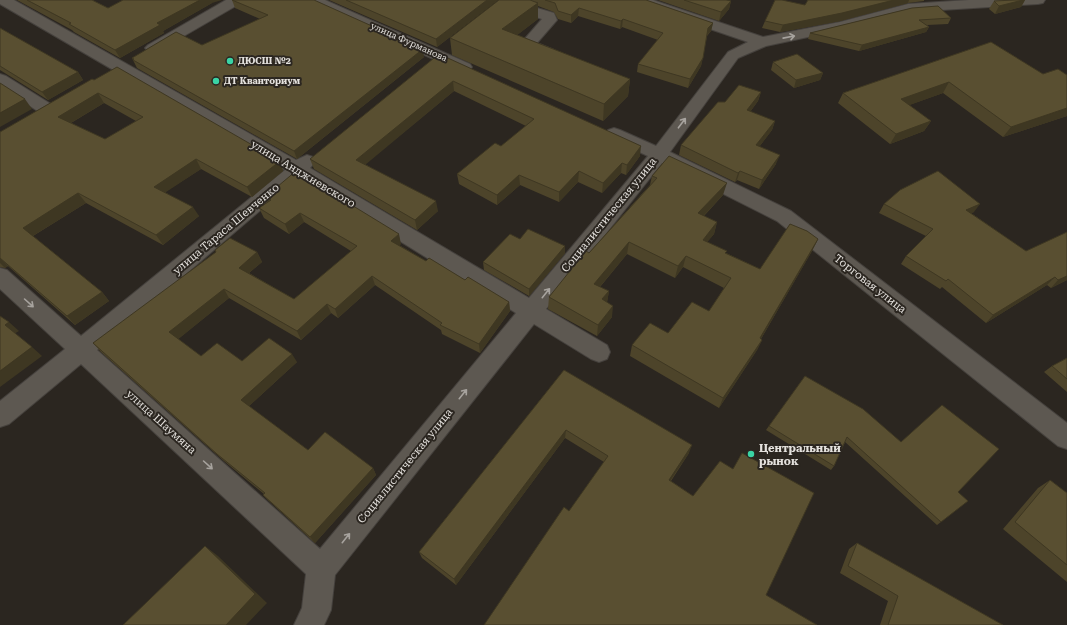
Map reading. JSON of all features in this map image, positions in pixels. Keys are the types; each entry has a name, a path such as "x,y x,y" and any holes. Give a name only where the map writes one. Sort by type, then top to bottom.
{"street":[{"name":"улица Анджиевского","path":"4,0 126,64 599,352"},
{"path":"126,64 236,0"},
{"name":"улица Фурманова","path":"313,0 481,74"},
{"path":"639,0 762,42"},
{"name":"Социалистическая улица","path":"321,568 659,154 733,55 762,42 841,26 908,8 1038,0"},
{"path":"494,12 508,1 549,16 550,20 527,45 563,58"},
{"path":"0,79 48,110"},
{"path":"602,128 659,154"},
{"name":"улица Тараса Шевченко","path":"0,416 322,149"},
{"name":"Торговая улица","path":"659,154 784,216 1067,438"},
{"name":"улица Шаумяна","path":"0,276 321,568"},
{"path":"309,625 316,610 321,568"}],"building":[{"path":"27,0 92,0 108,8 123,0 200,0 157,23 160,25 115,50 69,24 71,23"},
{"path":"232,0 314,0 423,49 294,151 133,60 134,59 132,58 176,32 202,45 268,15"},
{"path":"346,0 487,0 436,39"},
{"path":"499,0 530,0 538,3 502,29 630,79 604,104 450,38"},
{"path":"545,0 646,0 713,23 708,28 703,58 690,79 638,64 663,33 623,19 621,21 579,8 571,15 558,11 555,3"},
{"path":"684,0 726,0 731,1 721,12"},
{"path":"775,0 805,5 808,0 894,0 842,13 783,25 765,21"},
{"path":"1023,0 999,6 994,1"},
{"path":"938,6 951,18 919,20 929,27 862,45 810,33 912,8"},
{"path":"0,28 78,72 42,92 0,66"},
{"path":"991,42 1043,74 1058,69 1067,75 1067,108 1011,127 949,82 901,99 931,121 896,134 843,93"},
{"path":"439,54 641,146 627,165 622,163 603,183 579,171 559,192 519,175 497,195 457,174 495,143 501,146 534,119 453,81 356,160 436,201 415,220 310,159"},
{"path":"797,54 823,73 796,80 773,62"},
{"path":"117,67 280,161 247,187 196,159 154,187 193,207 156,235 78,193 23,228 102,292 67,316 0,258 0,132 92,79 94,80","holes":["98,93 143,117 105,139 58,117"]},
{"path":"0,83 25,99 0,113"},
{"path":"739,85 761,92 747,110 775,121 756,145 780,155 762,180 740,171 738,173 681,145 718,102 725,102"},
{"path":"669,156 727,183 698,213 717,222 703,240 727,251 725,253 760,269 790,224 807,231 818,239 760,338 762,340 723,398 632,345 650,323 668,333 692,302 709,311 731,278 686,256 678,266 629,242 594,284 609,291 602,299 613,306 598,325 549,297 586,251 589,253 657,178 652,176"},
{"path":"296,171 399,234 391,241 426,261 429,258 465,280 468,277 509,302 479,344 440,325 442,323 372,276 335,309 327,304 297,331 224,289 169,332 201,356 217,343 242,361 269,338 292,354 241,400 308,450 325,432 373,468 310,537 263,495 265,493 217,454 93,343 216,252 215,250 230,238 257,252 239,268 294,299 357,246 300,213 285,224 259,208 271,200 265,197"},
{"path":"938,171 980,204 966,210 1026,251 1067,232 1067,276 1058,280 1055,277 993,315 948,279 946,281 906,256 933,229 884,204 900,190"},
{"path":"528,229 565,246 529,289 483,262 510,234 520,239"},
{"path":"0,316 9,322 5,325 32,347 0,371"},
{"path":"1067,358 1067,379 1052,366"},
{"path":"564,370 692,445 669,480 693,496 720,461 733,469 742,453 814,493 766,595 817,625 484,625 564,507 569,511 608,456 566,430 454,579 419,552"},
{"path":"805,376 863,409 901,442 942,405 999,449 958,492 968,501 941,522 847,437 834,466 769,426"},
{"path":"1050,480 1067,493 1067,565 1015,522"},
{"path":"857,543 1003,625 888,625 898,596 848,566"},
{"path":"205,546 255,594 226,625 123,625"}],"place":[{"name":"ДЮСШ №2","path":"230,61"},
{"name":"ДТ Кванториум","path":"216,81"},
{"name":"Центральный рынок","path":"751,454"}]}
